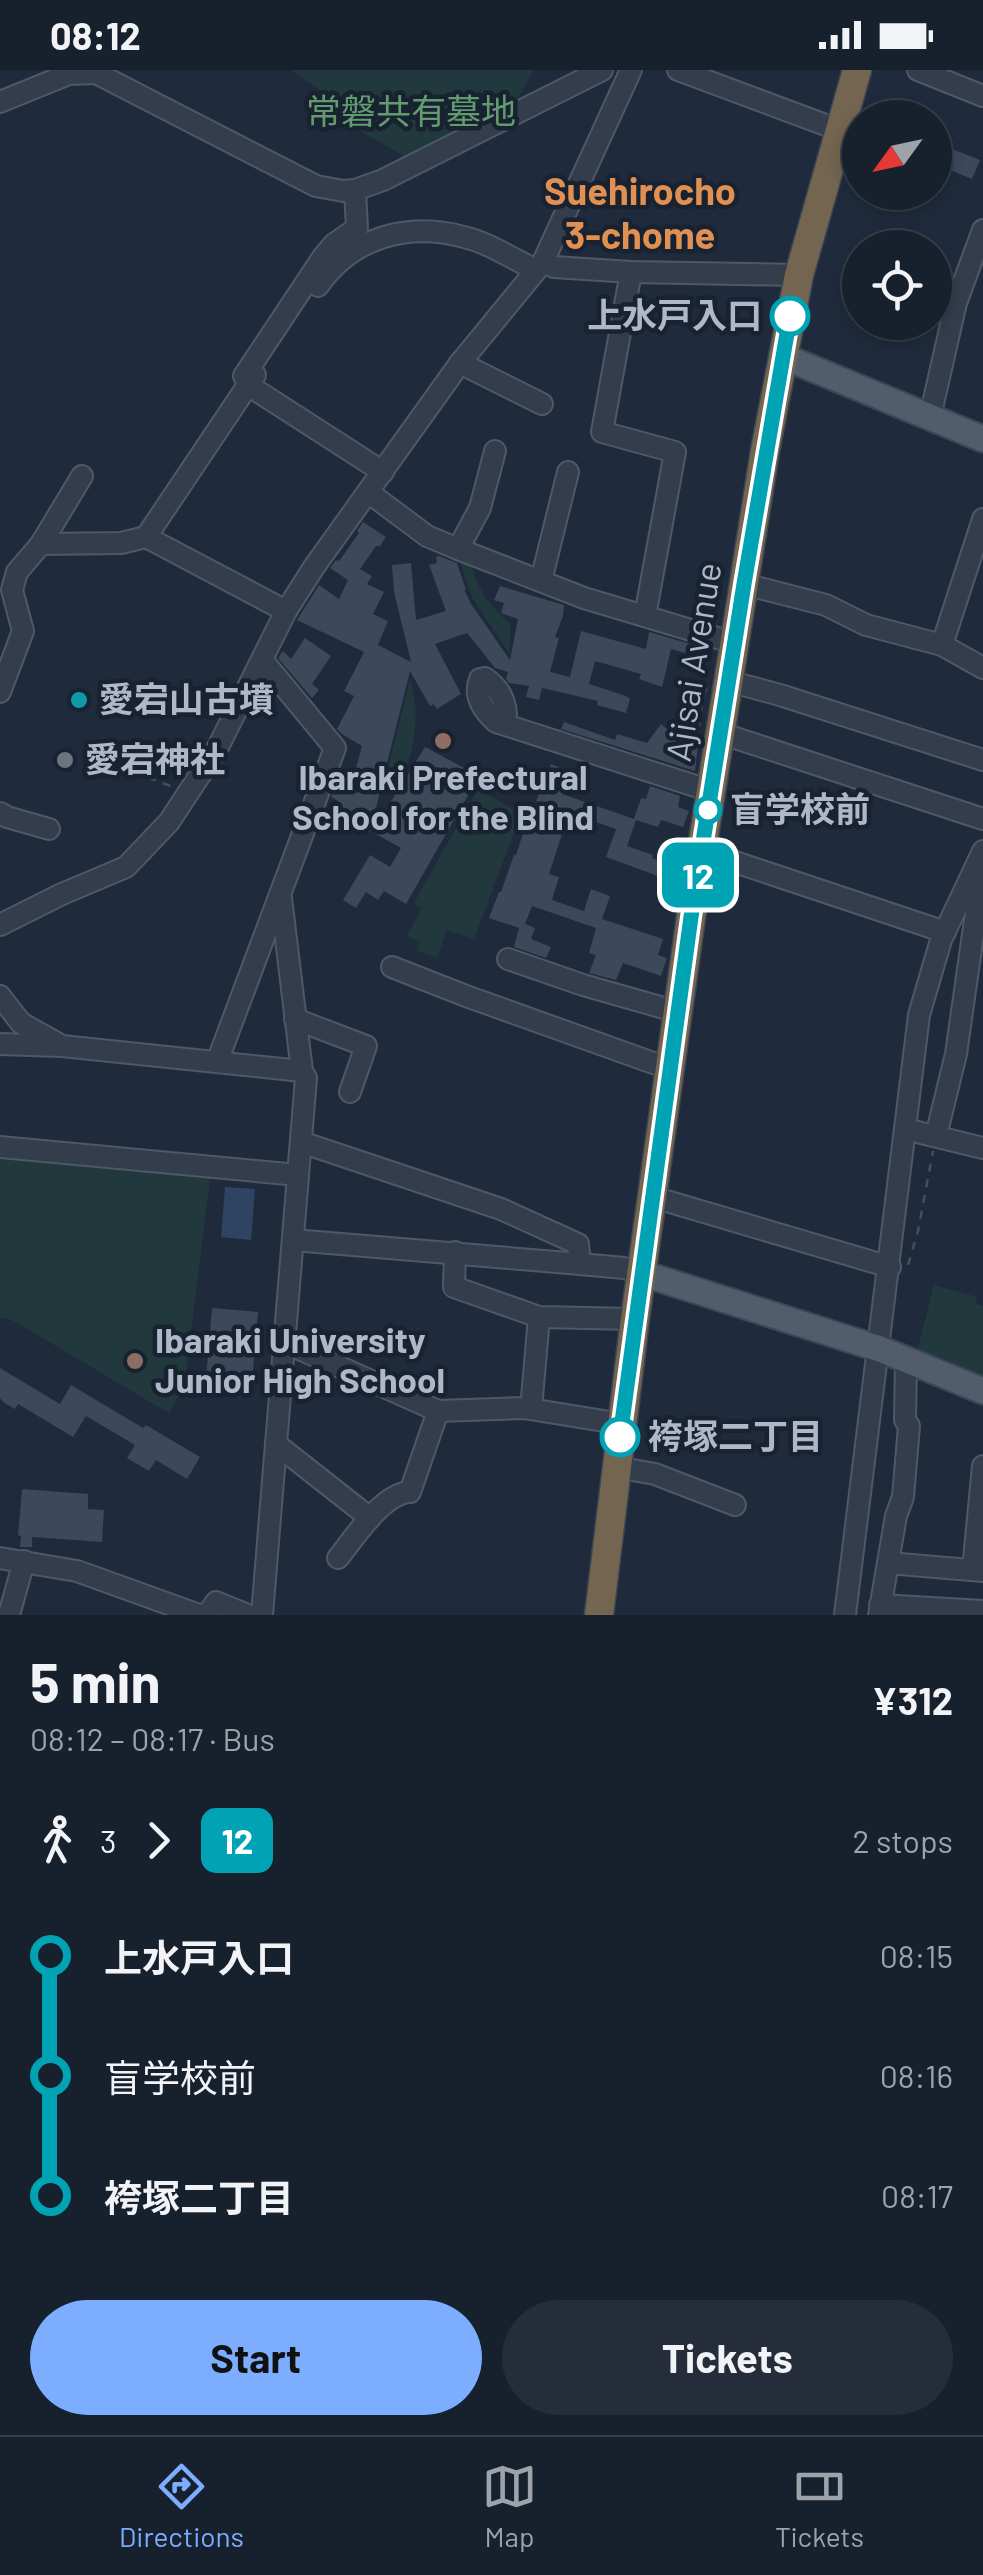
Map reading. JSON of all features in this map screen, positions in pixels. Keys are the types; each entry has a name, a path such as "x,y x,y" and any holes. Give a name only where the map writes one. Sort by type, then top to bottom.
{"highway":[{"name":"Ajisai Avenue","path":"641,1273 720,733 782,356 799,275 857,70"},
{"path":"600,1615 641,1273"}],"main road":[{"path":"782,356 983,439"},
{"path":"641,1273 880,1350 983,1391"}],"street":[{"path":"0,102 69,74 96,73 316,186 343,191 383,180 602,70"},
{"path":"0,925 126,867 169,822 217,749 286,611 314,566 460,363 540,266 631,70"},
{"path":"678,70 839,130"},
{"path":"918,70 962,78 983,96"},
{"path":"355,190 357,228 334,244 307,279 244,376 248,385 383,472"},
{"path":"146,538 329,270 373,240 393,233 427,230 468,238 540,266 799,275"},
{"path":"930,417 956,303 977,267 983,230"},
{"path":"631,272 602,432 675,452 645,616"},
{"path":"460,363 542,404"},
{"path":"458,549 480,508 494,451"},
{"path":"541,581 568,472"},
{"path":"0,692 23,631 7,581 41,544 82,476"},
{"path":"368,492 427,536 458,549 541,581 734,642"},
{"path":"942,646 983,519"},
{"path":"41,544 120,543 146,538 286,611"},
{"path":"744,584 826,605 866,625 942,646 983,668"},
{"path":"218,1062 335,748 263,661"},
{"path":"728,681 983,760"},
{"path":"500,722 712,792"},
{"path":"720,733 983,819"},
{"path":"0,812 49,829"},
{"path":"702,851 945,932"},
{"path":"845,1615 880,1350 898,1268 905,1129 919,1016 945,932 981,858"},
{"path":"936,1136 974,980 981,858"},
{"path":"262,1615 304,1074 280,898"},
{"path":"508,959 678,1012"},
{"path":"392,966 670,1069"},
{"path":"0,996 21,1023 62,1046"},
{"path":"295,1019 366,1046 350,1092"},
{"path":"0,1044 62,1046 304,1074"},
{"path":"905,1129 983,1148"},
{"path":"301,1142 500,1209 578,1244 580,1264"},
{"path":"0,1147 298,1175"},
{"path":"653,1197 898,1268"},
{"path":"293,1240 624,1268 641,1273"},
{"path":"455,1252 454,1287 539,1317 635,1318"},
{"path":"531,1409 539,1317"},
{"path":"284,1342 438,1411 531,1409 622,1424"},
{"path":"906,1360 905,1420 910,1426 903,1497 879,1610 983,1612"},
{"path":"338,1558 370,1518 399,1492 410,1492 438,1411"},
{"path":"276,1444 370,1518"},
{"path":"888,1563 978,1570 983,1466"},
{"path":"616,1467 655,1474 735,1504"},
{"path":"0,1558 77,1571 199,1615"},
{"path":"9,1615 24,1562"},
{"path":"207,1615 216,1602 248,1615"}],"path":[{"path":"88,755 188,794"},
{"path":"898,1268 918,1231 936,1136"}],"green space":[{"name":"常磐共有墓地","path":"291,70 534,70 511,110 409,159 313,104 320,90"},
{"path":"459,559 472,565 486,598 511,625 509,653 473,599"},
{"path":"410,679 416,716 407,765 390,788 378,792 363,788 383,789"},
{"path":"478,789 521,814 474,939 447,930 437,958 417,951 420,942 407,936 421,909 414,903"},
{"path":"0,1159 210,1178 184,1387 169,1413 12,1320 0,1318"},
{"path":"934,1285 977,1297 976,1304 983,1306 983,1383 916,1356"}],"water":[{"path":"225,1187 255,1189 251,1240 221,1237"}],"building":[{"path":"952,149 980,160 972,179 952,171"},
{"path":"363,522 386,537 360,569 372,576 367,584 384,592 373,614 388,621 378,645 411,662 394,592 392,565 411,563 416,620 446,611 429,565 437,563 439,556 457,563 471,604 510,660 518,619 501,613 504,603 494,600 500,586 564,605 550,672 570,677 581,631 646,649 649,632 701,647 705,653 697,652 697,656 671,649 662,687 639,679 641,674 595,661 589,684 630,699 626,713 597,705 598,701 542,688 539,700 526,697 529,686 509,683 508,672 495,668 467,633 435,644 461,694 437,709 434,704 430,706 410,671 370,832 366,830 364,834 346,824 349,819 334,810 338,801 331,797 337,781 358,793 363,770 356,768 362,746 337,729 354,696 344,691 364,652 297,620 319,585 339,599 348,580 330,568 342,557"},
{"path":"305,638 331,656 312,684 319,690 312,698 278,658 283,651 291,659"},
{"path":"687,680 708,687 695,771 561,729 564,722 615,740 617,734 647,743 661,724 679,738 685,699 680,698"},
{"path":"425,747 479,776 406,904 384,891 378,900 366,892 356,908 343,900 370,855 390,867 401,848 372,832"},
{"path":"551,764 570,775 562,794 634,819 650,786 680,796 678,807 689,811 683,827 661,820 658,827 636,820 627,846 663,862 658,876 606,857 616,829 569,813 549,874 559,877 552,900 584,911 591,889 610,896 602,919 663,939 658,955 667,958 661,976 623,963 616,980 589,973 596,955 589,953 596,928 532,906 525,924 535,928 531,939 551,947 546,958 514,947 519,928 489,918 527,821 551,829 558,809 536,801"},
{"path":"212,1308 258,1312 252,1383 206,1378"},
{"path":"0,1368 60,1404 71,1385 200,1457 187,1479 156,1460 149,1471 127,1458 135,1445 86,1416 73,1437 18,1404 15,1409 3,1402"},
{"path":"22,1489 88,1494 88,1509 104,1510 102,1542 32,1537 32,1547 20,1547"}],"bus line":[{"name":"12","path":"620,1437 691,917 790,316"}],"place":[{"name":"上水戸入口","path":"790,316"},
{"name":"愛宕山古墳","path":"79,700"},
{"name":"Ibaraki Prefectural School for the Blind","path":"443,741"},
{"name":"愛宕神社","path":"65,760"},
{"name":"盲学校前","path":"708,810"},
{"name":"Ibaraki University Junior High School","path":"135,1361"},
{"name":"袴塚二丁目","path":"620,1437"}],"district":[{"name":"Suehirocho 3-chome","path":"640,214"}]}
